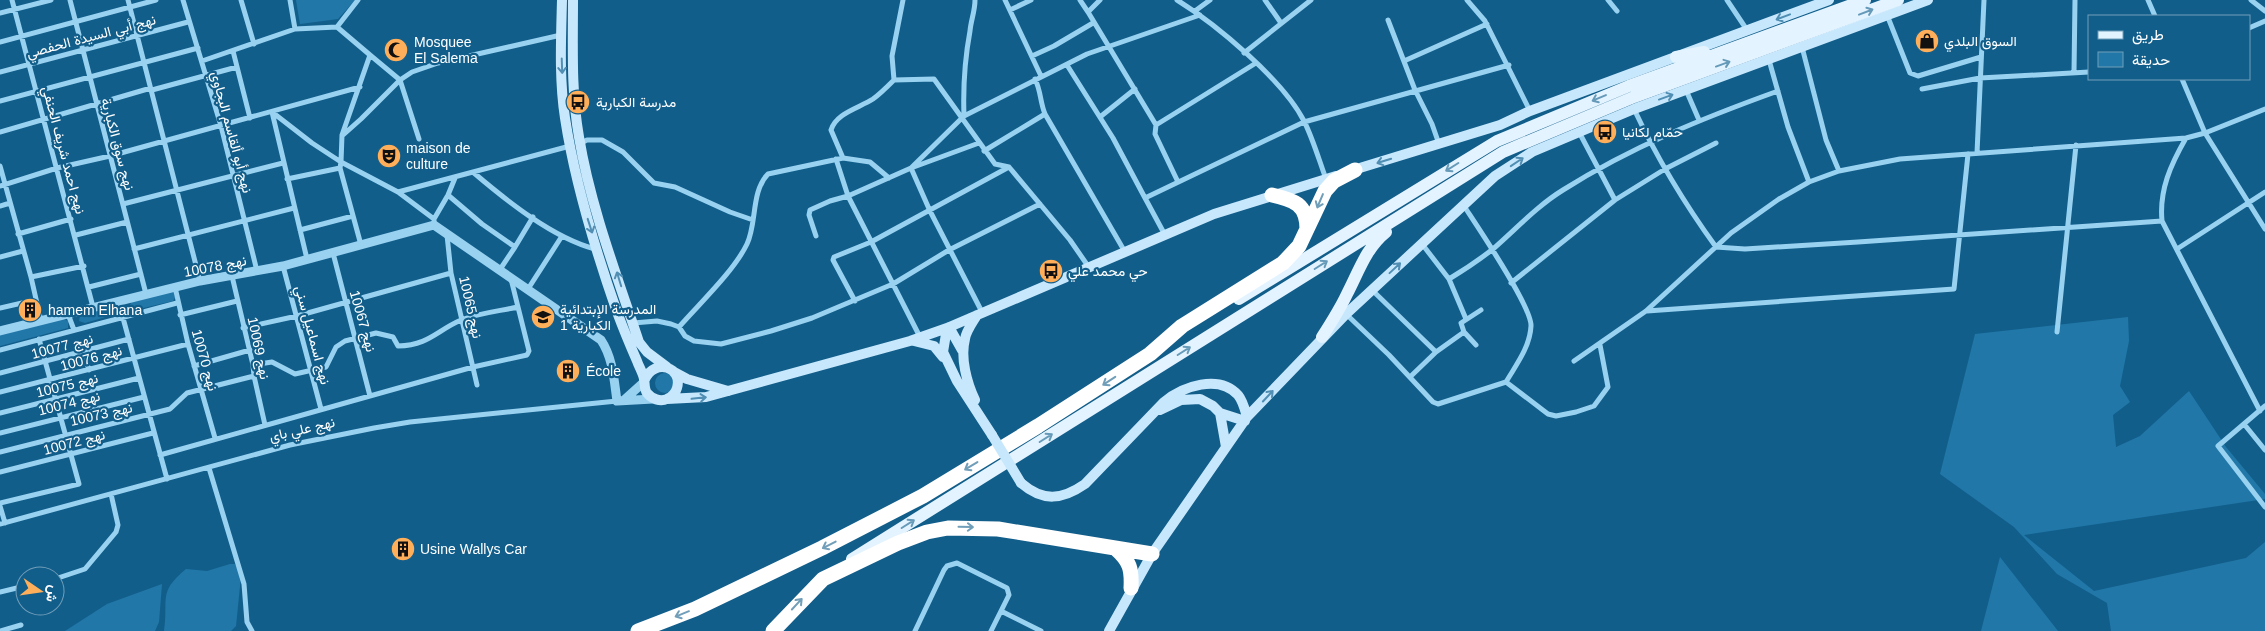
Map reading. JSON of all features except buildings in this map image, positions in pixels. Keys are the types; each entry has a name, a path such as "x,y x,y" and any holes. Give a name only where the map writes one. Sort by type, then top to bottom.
{"highway":[{"path":"638,631 695,609 822,548 923,496 1038,426 1150,354 1182,326 1283,262 1299,246 1307,233 1325,190 1334,181 1355,170"},
{"path":"1272,195 1288,198 1304,210 1307,218 1307,233"},
{"path":"773,631 823,579 898,543 927,532 948,528 998,530 1152,554"},
{"path":"1115,548 1130,563 1132,570 1131,588"}],"main road":[{"path":"562,0 562,90 575,145 585,209 618,313 644,381 646,392 653,398 667,399 706,397 915,339 980,314 1088,266 1214,214 1500,125 1530,111 1829,0"},
{"path":"573,0 575,145 640,342 646,352 687,379 729,391"},
{"path":"1150,354 1497,141 1628,86 1865,0"},
{"path":"823,579 1503,152 1642,94 1898,0"},
{"path":"1109,631 1131,588 1152,554 1246,419 1322,337 1495,176 1526,156 1634,109 1928,0"},
{"path":"1676,57 1743,45"},
{"path":"1322,337 1347,294 1362,261 1376,240 1425,201"},
{"path":"980,314 966,334 964,354 968,380 982,417"},
{"path":"948,327 943,347 957,382 982,417 1021,483 1030,491 1047,496 1063,496 1078,490 1176,394 1196,385 1208,384 1230,390 1239,396 1246,419"},
{"path":"948,327 964,354"},
{"path":"915,339 934,346 948,363"},
{"path":"644,381 653,368 660,366 671,370 677,379 677,387 674,394 667,399"},
{"path":"1157,411 1181,400 1192,398 1200,399 1213,406 1220,413 1246,419"},
{"path":"1220,413 1226,447"}],"street":[{"name":"نهج احمد شريف الحنفي","path":"12,0 76,235 93,307"},
{"path":"0,13 51,0"},
{"name":"نهج سوق الكبارية","path":"70,0 146,294"},
{"path":"128,0 200,281"},
{"path":"0,42 156,0"},
{"path":"241,0 254,44"},
{"path":"290,0 295,29"},
{"path":"337,27 358,0"},
{"path":"894,80 892,56 903,0"},
{"path":"963,117 970,30 975,10 975,0"},
{"path":"1005,0 1041,76"},
{"path":"1010,10 1031,0"},
{"path":"1080,0 1093,23 1110,45 1156,125 1154,134 1178,182"},
{"path":"1088,12 1100,0"},
{"path":"1176,0 1200,15 1244,52 1282,88 1304,122 1326,180"},
{"path":"1194,11 1210,0"},
{"path":"1265,0 1282,23"},
{"path":"1244,52 1310,0"},
{"path":"1467,0 1487,24 1509,65 1530,111"},
{"path":"1608,0 1617,11"},
{"path":"1727,0 1747,30"},
{"path":"1977,153 1984,0"},
{"path":"2074,72 2075,0"},
{"path":"2148,0 2155,15"},
{"path":"2251,0 2265,11"},
{"name":"نهج أبو ألقاسم البجاوي","path":"185,1 188,22 202,61 258,271"},
{"path":"911,168 963,117 1041,76 1110,45 1200,15"},
{"path":"1887,15 1906,64 1914,76 1981,57"},
{"path":"1388,20 1415,90 1432,124 1439,144"},
{"path":"2250,28 2265,20"},
{"name":"نهج أبي السيدة الحفصي","path":"0,72 137,34 188,22"},
{"path":"1032,56 1054,46 1093,23"},
{"path":"1404,61 1487,24"},
{"path":"202,61 295,29 337,27 400,80 419,139"},
{"path":"342,135 400,80 412,72 430,65 561,35"},
{"path":"1802,47 1826,140 1838,171"},
{"path":"0,101 198,48"},
{"path":"233,51 250,118"},
{"path":"361,246 341,165 342,135 370,55"},
{"path":"1768,60 1796,150 1809,182"},
{"path":"1156,125 1256,63"},
{"path":"1067,65 1100,117 1165,235"},
{"path":"1145,198 1304,122 1509,65"},
{"path":"0,132 237,67"},
{"path":"1922,89 1980,78 2088,72"},
{"path":"843,158 831,135 832,126 853,108 876,97 894,80 934,79 963,117 984,151 995,164 1009,167 1070,240 1088,266"},
{"path":"1035,79 1041,92 1041,103 1045,114 1125,252"},
{"path":"2182,80 2205,133 2265,229"},
{"path":"3,185 57,168 110,156 360,87"},
{"path":"1100,117 1135,89"},
{"path":"1686,90 1699,120"},
{"path":"1449,279 1492,249 1541,206 1563,190 1649,142 1699,120 1778,91"},
{"path":"1634,109 1649,142 1687,208 1716,247"},
{"path":"1574,361 1600,345 1646,311 1731,233 1779,199 1809,182 1838,171 1900,159 2186,138 2205,133 2265,109"},
{"path":"272,112 283,164 308,259"},
{"path":"272,112 341,165 398,192 447,235 499,271 528,288 601,340 607,349 621,401 644,381"},
{"path":"984,151 1045,114"},
{"path":"1579,132 1615,200"},
{"path":"2186,138 2164,185 2160,208 2162,221 2260,411"},
{"path":"398,192 474,173 587,140 602,140 623,152 654,183 675,187 730,212 753,220"},
{"path":"816,236 809,215 810,210 830,201 848,196 911,168 978,143"},
{"path":"1512,283 1615,200 1665,169 1716,143"},
{"path":"2057,332 2076,145"},
{"path":"1646,311 1954,289 1968,154"},
{"path":"679,327 738,260 747,244 760,186 768,174 843,158 870,162 889,178"},
{"path":"836,159 848,196 893,284 915,339"},
{"path":"123,204 283,164"},
{"path":"287,179 341,165"},
{"path":"0,166 3,185 31,277 41,321"},
{"path":"855,301 833,258 871,242 1009,167"},
{"path":"911,168 980,314"},
{"path":"474,173 500,195 562,236 575,243 598,250"},
{"path":"434,222 448,195 454,178"},
{"path":"2177,249 2265,192"},
{"path":"448,195 482,224 514,247"},
{"path":"0,206 10,203"},
{"path":"633,323 657,321 679,327 685,336 694,341 720,344 804,321 893,284 949,250 1040,204"},
{"path":"1346,314 1433,402 1438,404 1506,382 1522,355 1531,325 1528,313 1512,283 1464,205"},
{"path":"134,249 294,208"},
{"path":"300,230 353,216"},
{"path":"499,271 533,217"},
{"path":"18,234 71,219"},
{"path":"1716,247 1746,248 2162,221"},
{"path":"76,235 127,222"},
{"name":"نهج 10078","path":"0,331 200,281 283,266 361,246 434,222"},
{"name":"نهج 10065","path":"447,235 451,273 477,384"},
{"path":"528,288 562,236"},
{"path":"1422,243 1449,279 1466,319"},
{"path":"0,257 23,251"},
{"name":"نهج 10067","path":"333,253 370,396"},
{"path":"31,277 84,266"},
{"name":"نهج اسماعيل سني","path":"283,266 321,409"},
{"path":"244,328 297,316 451,273"},
{"path":"89,287 141,274"},
{"name":"نهج 10069","path":"232,276 250,350 265,425"},
{"path":"160,455 473,366 529,353 511,278"},
{"name":"نهج 10070","path":"175,288 180,315 215,438"},
{"path":"1372,290 1436,352"},
{"path":"0,308 35,300"},
{"path":"180,315 237,301"},
{"path":"0,350 178,303"},
{"path":"253,364 272,362 295,374 310,372 326,367 336,347 356,337 376,333 393,337 398,346 412,346 432,338 463,320 518,307"},
{"path":"1476,345 1464,332 1461,323 1481,310"},
{"path":"68,314 74,330"},
{"path":"123,318 166,479"},
{"path":"1410,377 1436,352 1464,332"},
{"path":"2,523 0,505 79,484 62,416 39,339"},
{"name":"نهج 10077","path":"0,373 129,339"},
{"name":"نهج 10076","path":"0,392 188,344"},
{"path":"1506,382 1548,414 1564,415 1585,410 1599,401 1608,387 1600,345"},
{"path":"194,366 250,350"},
{"path":"83,352 89,370"},
{"name":"نهج 10073","path":"0,452 170,409 187,393 254,376"},
{"name":"نهج 10075","path":"0,413 139,378"},
{"name":"نهج 10074","path":"0,433 144,397"},
{"name":"نهج علي باي","path":"2,523 290,445 410,422 653,398"},
{"path":"2265,406 2218,446 2265,507"},
{"path":"2244,424 2265,450"},
{"name":"نهج 10072","path":"0,472 154,433"},
{"path":"209,468 244,584 248,622 252,631"},
{"path":"65,576 85,569 116,532 118,525 110,494"},
{"path":"915,631 944,570 952,563 962,565 1007,588 1009,595 991,631"},
{"path":"0,592 15,588"},
{"path":"1001,611 1041,631"},
{"path":"0,631 21,625"}],"green space":[{"path":"296,0 355,0 338,19 300,24"},
{"path":"174,291 175,298 173,301 135,310 130,305 132,301"},
{"path":"120,305 124,307 123,312 85,323 79,321 80,316"},
{"path":"2128,317 2129,341 2120,386 2130,402 2113,415 2116,447 2140,436 2189,391 2226,447 2265,494 2265,499 2024,535 2094,591 2246,558 2265,542 2265,631 2111,631 2107,603 2057,574 2014,527 1940,474 1975,334"},
{"path":"63,319 68,321 68,328 0,346 0,335"},
{"path":"665,373 672,376 675,383 672,390 665,393 658,390 655,383 658,376"},
{"path":"2000,557 2058,631 1981,631"},
{"path":"235,564 241,576 236,626 231,631 164,631 166,597 171,584 177,577 186,569 207,571"},
{"path":"162,584 159,622 155,631 65,631 107,604"}],"place":[{"name":"السوق البلدي","path":"1927,41"},
{"name":"Mosquee El Salema","path":"396,50"},
{"name":"مدرسة الكبارية","path":"578,102"},
{"name":"حمّام لكانيا","path":"1605,132"},
{"name":"maison de culture","path":"389,156"},
{"name":"حي محمد علي","path":"1051,271"},
{"name":"hamem Elhana","path":"30,310"},
{"name":"المدرسة الإبتدائية الكبارية 1","path":"543,317"},
{"name":"École","path":"568,371"},
{"name":"Usine Wallys Car","path":"403,549"}]}
